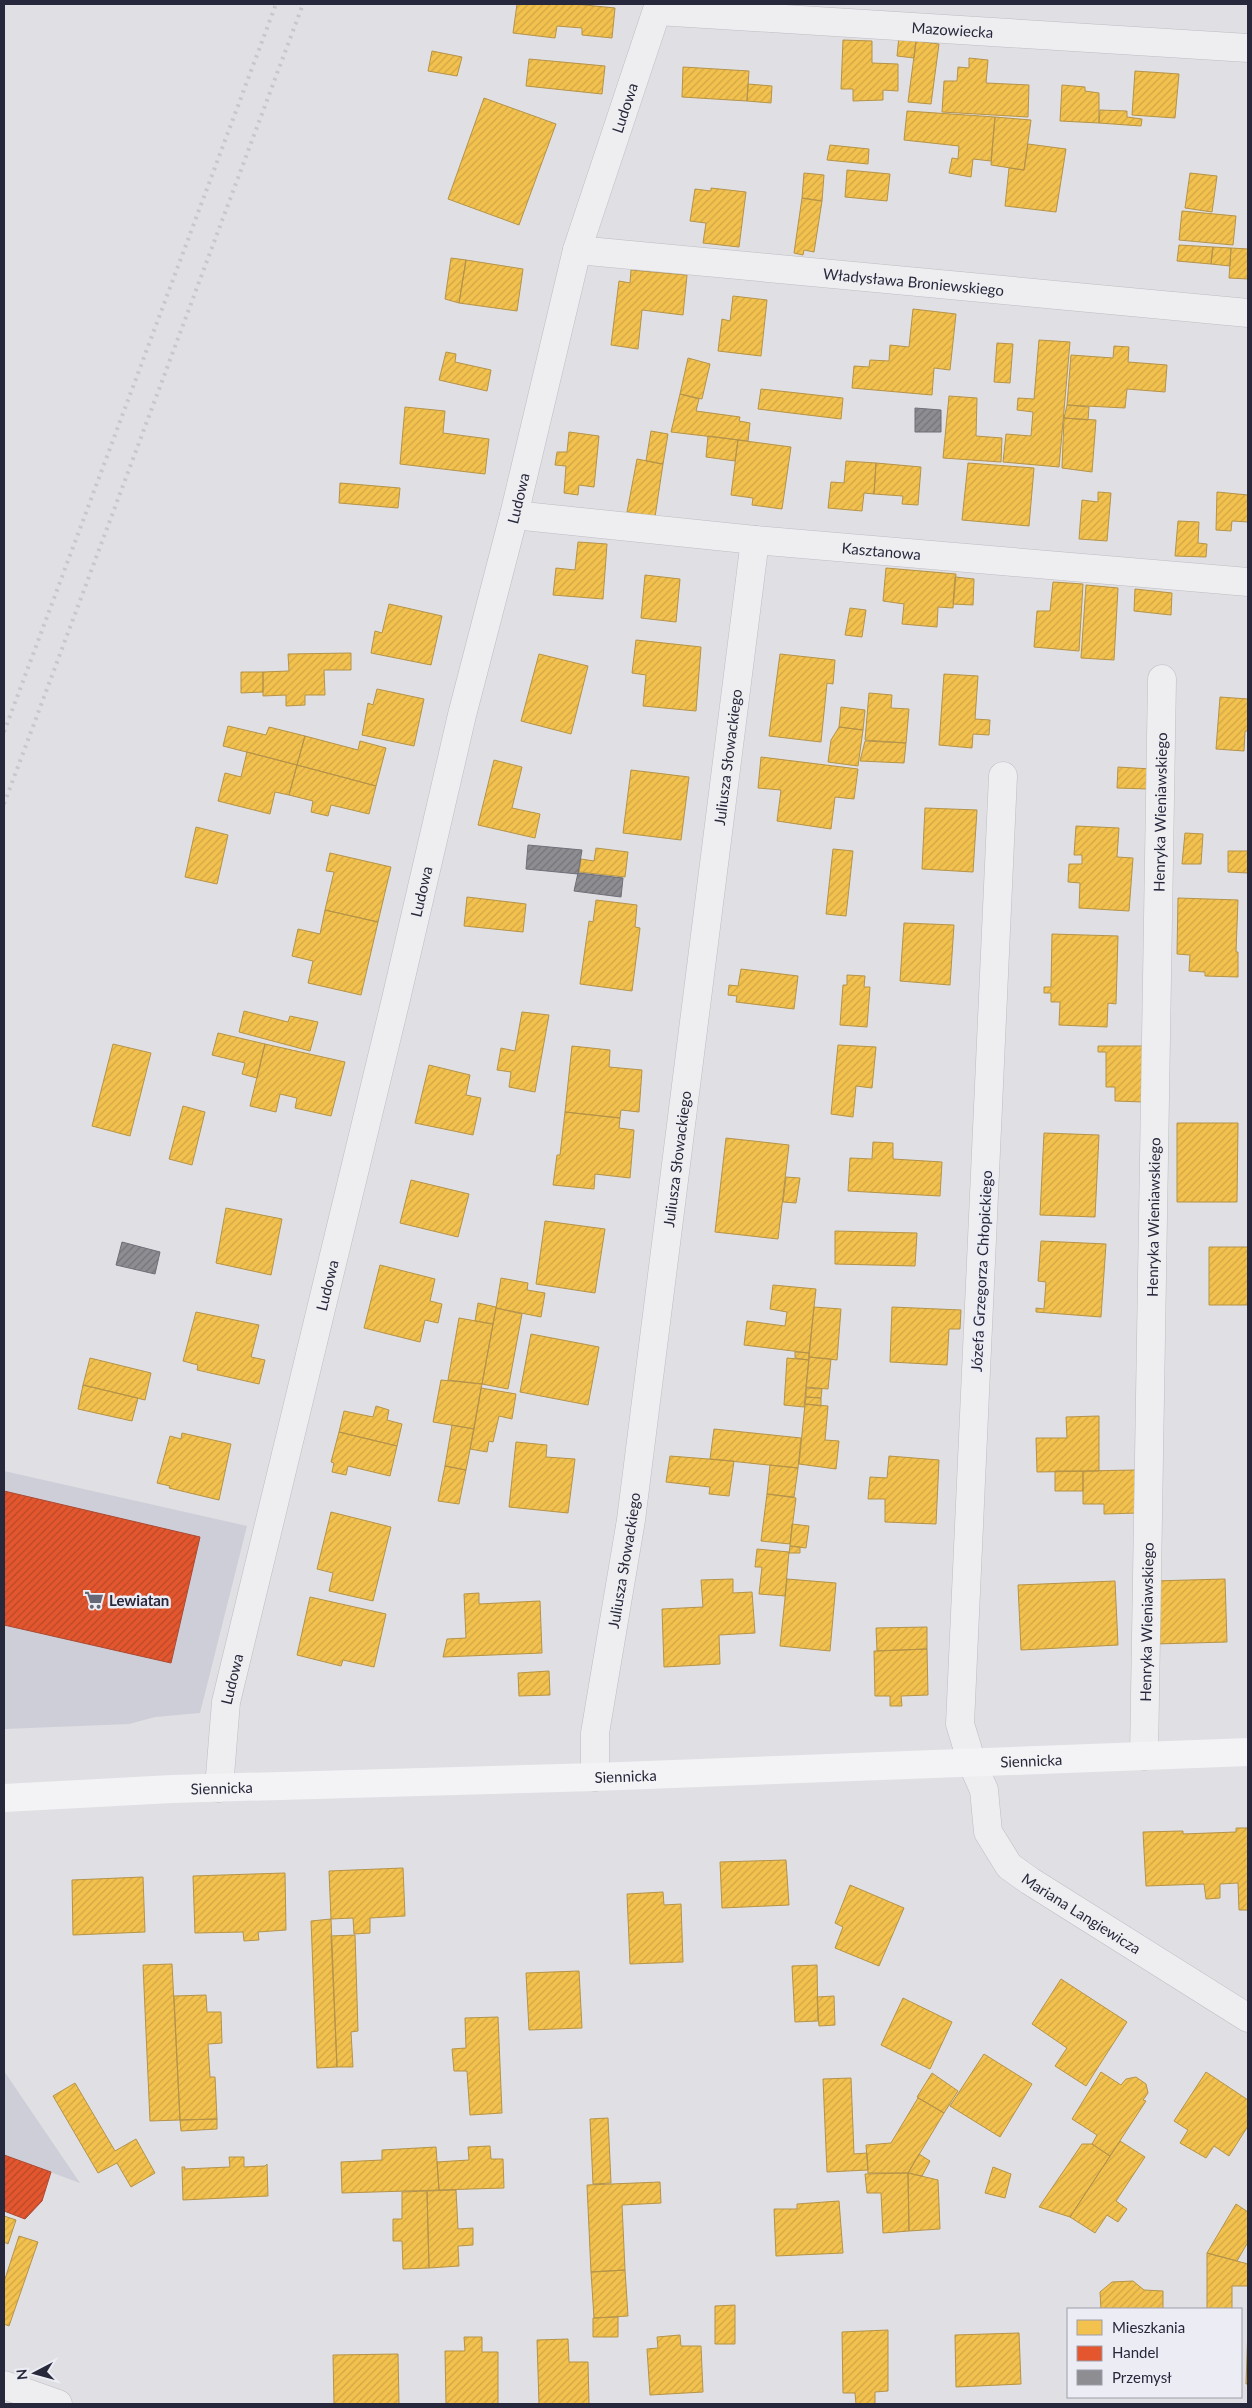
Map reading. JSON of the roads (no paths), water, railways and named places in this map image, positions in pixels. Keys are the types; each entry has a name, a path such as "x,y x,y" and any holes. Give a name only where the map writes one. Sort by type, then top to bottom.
{"main road":[{"name":"Siennicka","path":"4,1798 219,1788 595,1777 1248,1752"}],"street":[{"name":"Mazowiecka","path":"658,7 1248,48"},
{"name":"Ludowa","path":"219,1788 226,1702 394,1009 462,715 514,515 577,250 658,7"},
{"name":"Władysława Broniewskiego","path":"577,250 1248,313"},
{"name":"Kasztanowa","path":"514,515 755,540 1248,582"},
{"name":"Juliusza Słowackiego","path":"595,1777 594,1734 631,1520 755,540"},
{"name":"Henryka Wieniawskiego","path":"1144,1756 1162,679"},
{"name":"Józefa Grzegorza Chłopickiego","path":"972,1763 960,1724 1003,776"},
{"name":"Mariana Langiewicza","path":"972,1763 984,1790 988,1832 1008,1866 1248,2018"},
{"path":"4,2385 58,2404"}],"railway":[{"path":"4,732 276,4"},
{"path":"4,804 303,4"}],"place":[{"name":"Lewiatan","path":"94,1600"}]}
